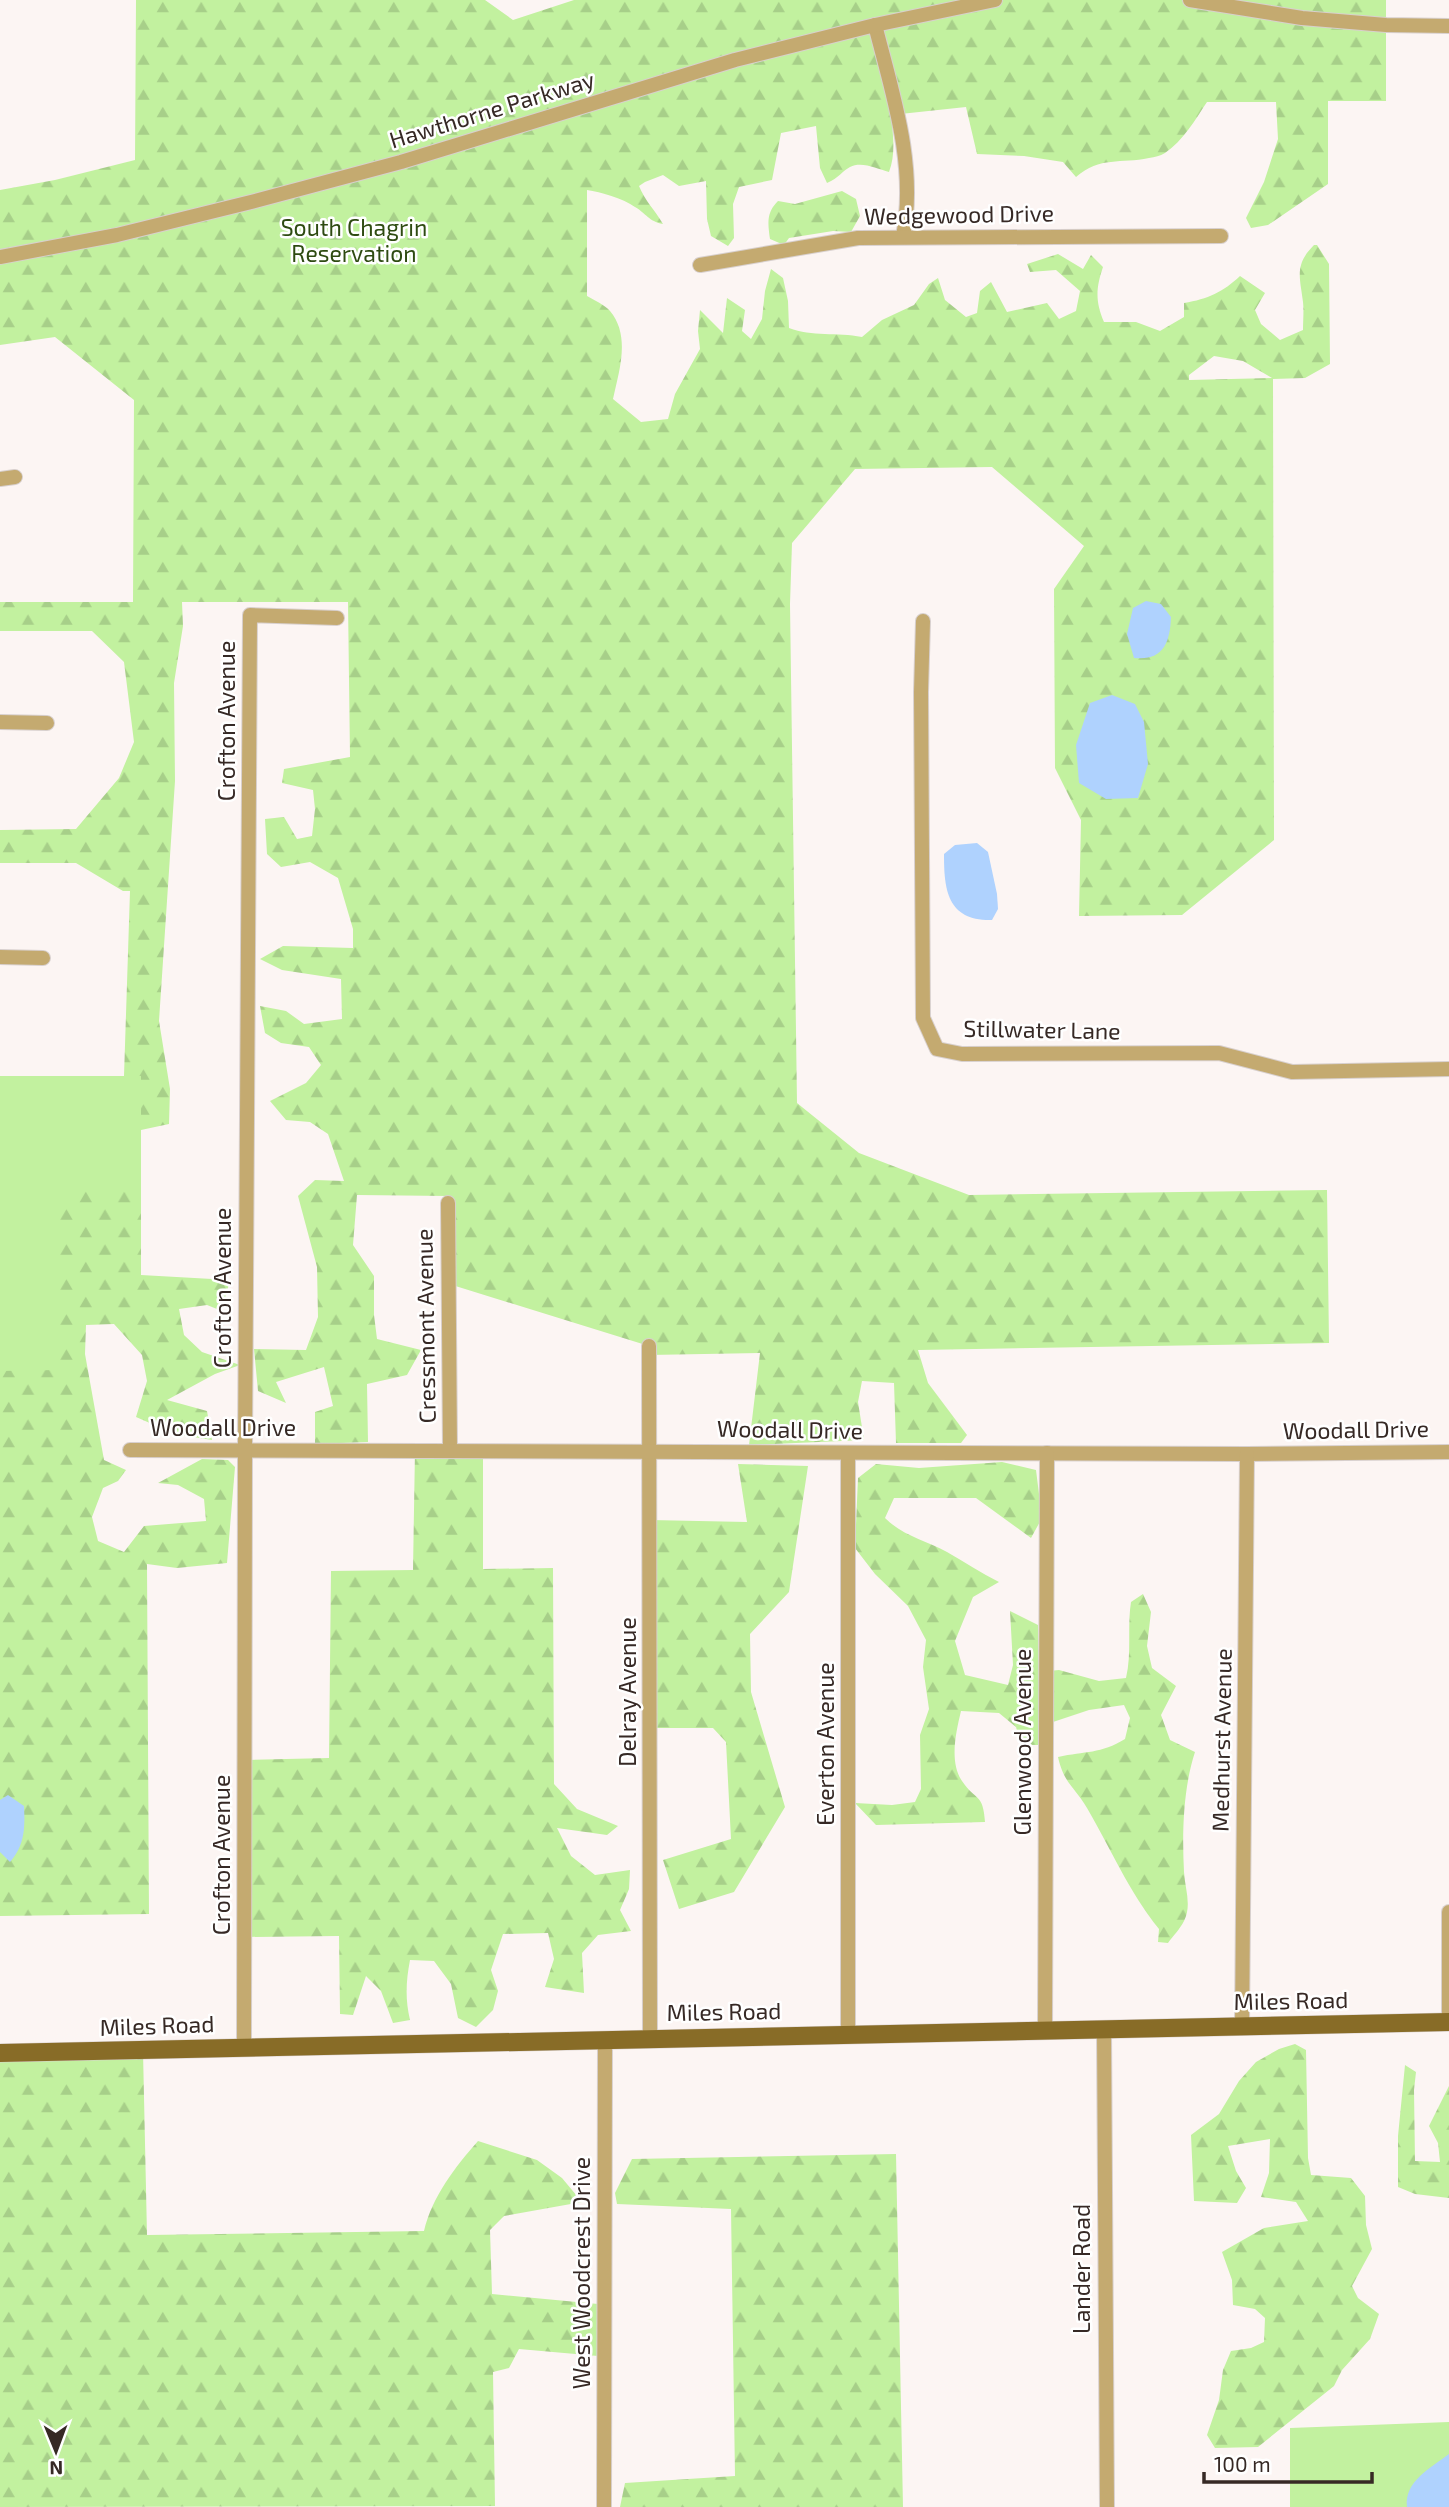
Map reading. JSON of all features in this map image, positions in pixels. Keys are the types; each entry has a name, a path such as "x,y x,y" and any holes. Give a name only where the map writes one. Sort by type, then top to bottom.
{"main road":[{"name":"Miles Road","path":"0,2053 104,2053 605,2039 1449,2022"}],"street":[{"name":"Hawthorne Parkway","path":"0,257 117,236 326,183 700,70 875,25 995,0"},
{"path":"1190,0 1302,18 1386,25 1449,26"},
{"path":"875,25 906,157 908,214 903,236"},
{"name":"Wedgewood Drive","path":"700,265 859,238 1220,236"},
{"name":"Crofton Avenue","path":"244,2048 250,615 337,618"},
{"name":"Stillwater Lane","path":"923,621 923,1018 937,1049 962,1054 1219,1053 1292,1072 1449,1069"},
{"path":"0,722 47,723"},
{"path":"0,957 43,958"},
{"name":"Cressmont Avenue","path":"448,1202 450,1450"},
{"name":"Delray Avenue","path":"649,1346 650,2038"},
{"name":"Woodall Drive","path":"130,1450 1247,1454 1449,1451"},
{"name":"Everton Avenue","path":"848,1453 848,2034"},
{"name":"Glenwood Avenue","path":"1045,2031 1047,1453"},
{"name":"Medhurst Avenue","path":"1242,2026 1247,1454"},
{"path":"1449,1912 1449,2022"},
{"name":"Lander Road","path":"1104,2030 1107,2507"},
{"name":"West Woodcrest Drive","path":"604,2507 605,2039"}],"green space":[{"name":"South Chagrin Reservation","path":"136,0 485,0 513,20 574,0 1386,0 1386,101 1328,101 1328,184 1268,225 1251,228 1246,218 1264,182 1278,139 1276,102 1207,102 1183,136 1165,153 1149,158 1102,163 1076,177 1063,162 1024,156 977,154 966,107 891,115 893,151 889,172 855,165 827,183 820,168 816,126 781,133 772,180 739,187 733,204 734,238 728,246 711,236 707,219 706,181 679,186 663,175 639,186 663,224 624,201 587,190 587,296 608,309 616,321 622,342 622,354 613,399 641,422 668,419 675,394 700,349 700,310 723,333 727,298 745,310 742,331 751,339 762,319 771,269 783,278 788,301 789,328 807,333 862,337 882,320 914,305 929,284 938,278 945,300 966,317 977,313 980,291 991,282 1007,312 1047,303 1059,319 1076,311 1080,291 1056,270 1030,272 1027,264 1058,254 1083,269 1091,255 1103,267 1098,294 1104,322 1136,322 1160,331 1184,317 1184,303 1215,294 1240,276 1265,293 1255,310 1261,324 1280,340 1303,330 1301,265 1308,252 1317,245 1329,264 1330,364 1305,378 1273,379 1274,840 1182,915 1079,916 1081,820 1055,768 1054,589 1084,546 992,467 855,469 792,543 790,604 797,1103 859,1153 969,1195 1327,1190 1329,1343 918,1350 928,1383 967,1435 961,1443 896,1443 894,1383 862,1381 858,1402 864,1440 749,1445 760,1353 649,1355 649,1346 449,1284 448,1196 357,1195 353,1245 374,1276 377,1339 421,1350 407,1375 367,1384 368,1442 315,1444 315,1412 333,1406 324,1367 276,1382 286,1403 258,1391 254,1349 306,1350 318,1317 317,1267 298,1196 315,1180 344,1181 328,1134 310,1122 286,1120 270,1101 306,1083 321,1065 309,1047 281,1043 265,1033 260,1006 286,1011 304,1024 342,1019 341,979 282,970 260,959 283,946 353,948 353,929 338,878 310,862 281,867 267,854 265,819 284,817 297,839 312,836 315,809 313,790 282,783 284,769 350,757 348,602 182,602 183,626 174,683 175,781 159,1021 170,1089 169,1124 141,1130 141,1076 124,1076 130,891 123,891 76,863 0,863 0,830 76,829 119,778 134,742 124,662 92,631 0,631 0,602 133,602 134,400 55,337 0,345 0,190 55,180 135,160","holes":["1214,356 1243,361 1272,378 1189,380 1189,375"]},
{"path":"842,191 856,199 860,216 851,232 833,231 789,238 784,245 770,239 768,223 778,201 795,204"},
{"path":"0,1076 141,1076 141,1187 58,1187 58,1371 0,1371"},
{"path":"58,1187 141,1187 141,1275 230,1280 222,1311 207,1305 179,1309 184,1335 202,1352 240,1365 215,1374 167,1400 207,1411 212,1440 175,1434 136,1417 147,1381 142,1355 114,1324 86,1325 85,1354 104,1460 126,1470 118,1481 103,1488 92,1517 98,1541 124,1552 144,1526 206,1521 204,1499 178,1485 158,1483 202,1459 228,1460 235,1467 227,1563 177,1568 147,1564 149,1914 0,1916 0,1371 58,1370"},
{"path":"415,1450 483,1450 483,1569 553,1568 554,1784 577,1809 618,1826 607,1835 557,1828 571,1856 595,1875 630,1870 629,1889 620,1910 631,1931 598,1935 582,1953 584,1993 545,1987 554,1959 548,1933 503,1934 491,1970 498,1991 493,2010 476,2027 458,2018 451,1984 434,1961 410,1960 407,2005 410,2020 393,2023 381,1991 366,1976 353,2015 340,2014 339,1936 244,1937 245,1760 329,1758 331,1571 413,1570"},
{"path":"1002,1462 1036,1470 1042,1518 1031,1538 976,1498 894,1498 885,1518 907,1534 947,1552 999,1582 973,1597 955,1641 965,1675 1008,1685 1013,1665 1010,1611 1038,1625 1040,1745 1021,1745 1016,1727 999,1713 961,1711 955,1747 956,1765 962,1781 981,1801 985,1822 876,1825 855,1803 892,1805 915,1802 921,1789 920,1735 929,1709 923,1667 926,1640 908,1606 875,1574 855,1548 858,1478 876,1464 919,1468"},
{"path":"738,1464 808,1466 789,1592 750,1634 751,1692 785,1807 734,1892 679,1909 663,1860 731,1839 726,1742 713,1728 650,1728 650,1520 747,1522"},
{"path":"1143,1594 1151,1612 1147,1646 1152,1668 1176,1686 1161,1715 1170,1740 1195,1752 1188,1781 1183,1827 1188,1909 1182,1924 1168,1943 1158,1942 1159,1929 1138,1900 1087,1808 1067,1779 1058,1757 1100,1750 1116,1744 1125,1739 1130,1718 1124,1705 1089,1710 1053,1722 1049,1671 1059,1670 1099,1681 1126,1678 1131,1602"},
{"path":"1295,2044 1306,2050 1308,2158 1311,2175 1351,2178 1365,2196 1366,2225 1372,2249 1352,2286 1358,2298 1379,2314 1370,2339 1342,2370 1334,2386 1258,2447 1215,2448 1207,2435 1219,2400 1223,2370 1231,2351 1251,2348 1264,2342 1265,2318 1255,2309 1233,2305 1232,2280 1222,2252 1264,2228 1308,2221 1296,2202 1261,2197 1269,2173 1270,2139 1228,2146 1236,2171 1246,2188 1237,2203 1194,2201 1191,2135 1219,2114 1239,2081 1256,2062 1279,2049"},
{"path":"143,2051 147,2235 424,2231 445,2183 478,2141 537,2160 562,2178 582,2202 504,2216 490,2230 492,2294 598,2304 598,2356 519,2349 509,2368 493,2372 495,2506 0,2507 0,2052"},
{"path":"1405,2065 1416,2072 1415,2161 1440,2162 1438,2143 1429,2126 1449,2086 1449,2198 1415,2194 1398,2187 1398,2136"},
{"path":"896,2154 903,2507 620,2507 625,2483 735,2476 731,2209 617,2204 615,2193 632,2159"},
{"path":"1449,2422 1449,2507 1290,2507 1290,2428"}],"water":[{"path":"1146,601 1161,604 1171,617 1169,635 1163,648 1152,657 1134,658 1127,634 1133,608"},
{"path":"1112,695 1135,704 1144,722 1148,764 1138,798 1106,799 1079,783 1076,745 1090,703"},
{"path":"977,843 988,852 997,894 998,909 992,920 966,915 957,909 947,891 944,854 955,845"},
{"path":"8,1795 24,1806 21,1842 10,1862 0,1852 0,1800"},
{"path":"1449,2454 1449,2507 1407,2507 1407,2498 1414,2482"}]}
